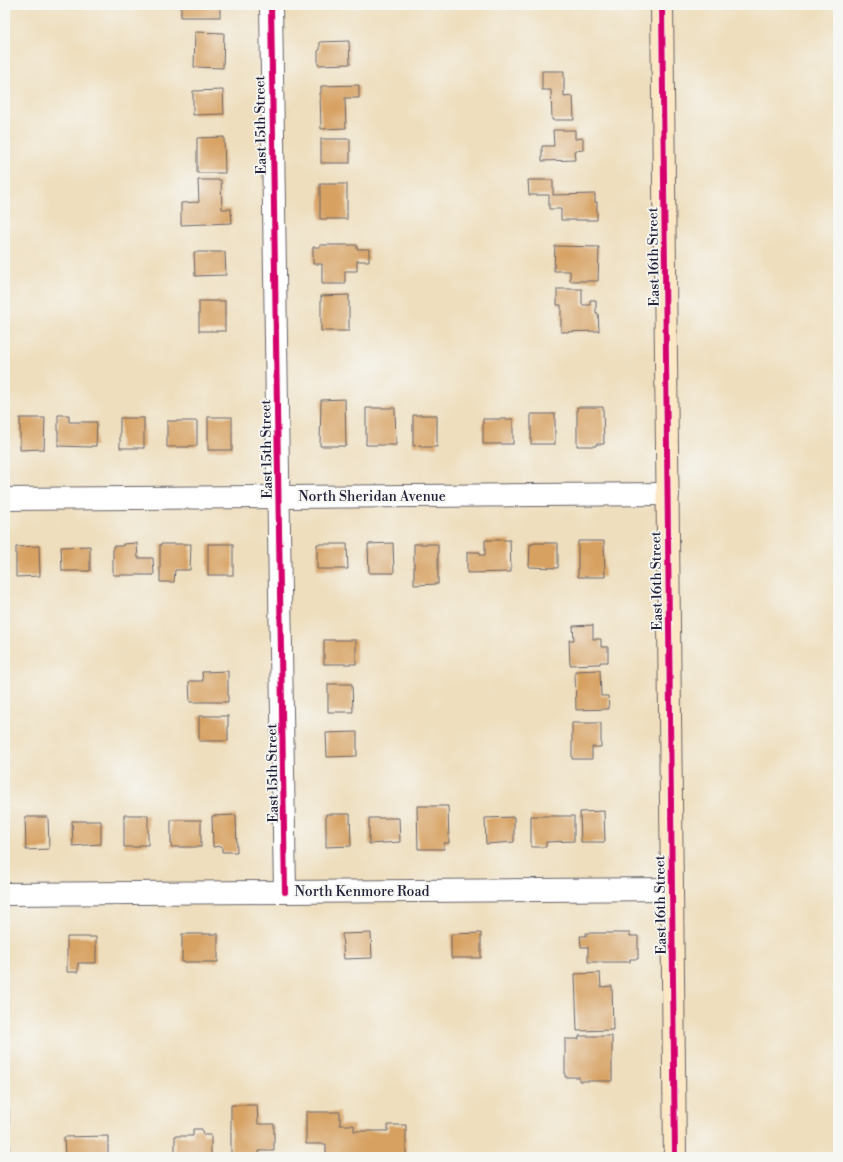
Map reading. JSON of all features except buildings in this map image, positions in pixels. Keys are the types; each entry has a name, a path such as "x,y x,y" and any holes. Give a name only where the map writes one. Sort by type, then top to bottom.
{"street":[{"name":"East 15th Street","path":"271,5 280,497 285,892"},
{"name":"East 16th Street","path":"662,5 675,1157"},
{"name":"North Sheridan Avenue","path":"5,499 668,494"},
{"name":"North Kenmore Road","path":"5,894 671,889"}],"cycle path":[{"path":"271,5 285,892"},
{"path":"662,5 675,1157"}]}
